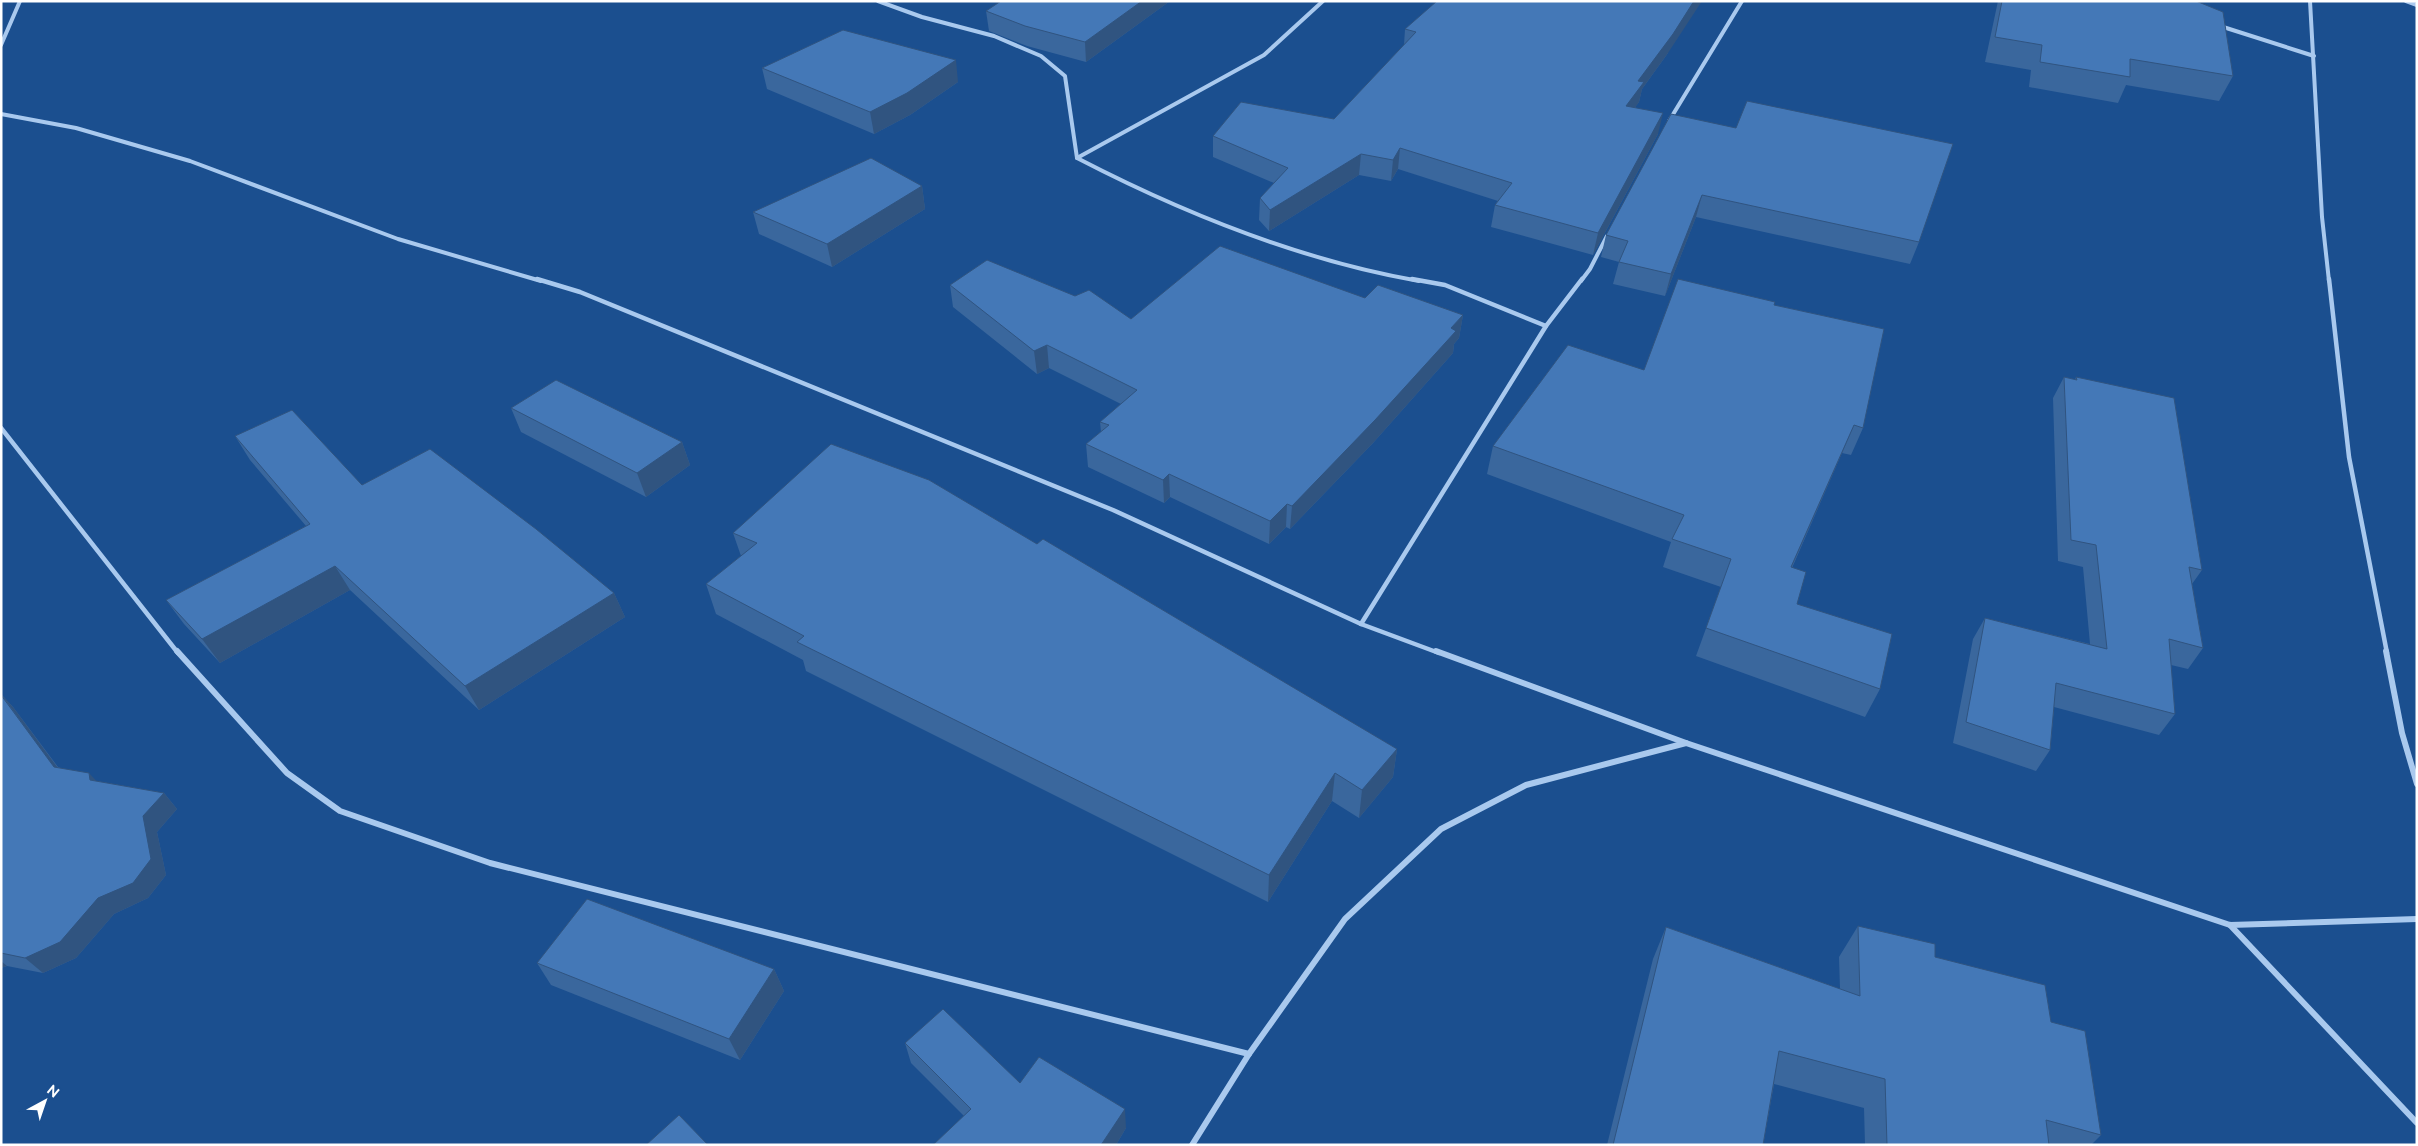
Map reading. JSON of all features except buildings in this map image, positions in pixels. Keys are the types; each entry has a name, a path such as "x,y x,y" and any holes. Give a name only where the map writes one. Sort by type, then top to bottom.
{"street":[{"path":"1,45 20,1"},
{"path":"878,1 922,17 994,36 1041,56 1065,76 1077,158"},
{"path":"1077,158 1264,56 1323,1"},
{"path":"1664,130 1742,1"},
{"path":"2310,1 2322,217 2349,458 2402,733 2417,784"},
{"path":"2406,1 2417,5"},
{"path":"2215,25 2314,56"},
{"path":"1,114 76,128 190,161 398,239 580,292 1113,510 1361,624 1686,743 2230,925 2417,920"},
{"path":"1077,158 1132,187 1239,232 1368,272 1445,285 1546,326"},
{"path":"1361,624 1546,326 1590,269 1608,234"},
{"path":"1,428 192,670 287,773 340,811 490,863 1249,1054"},
{"path":"1192,1145 1249,1054 1345,919 1441,828 1526,786 1686,743"},
{"path":"2230,925 2417,1123"}]}
